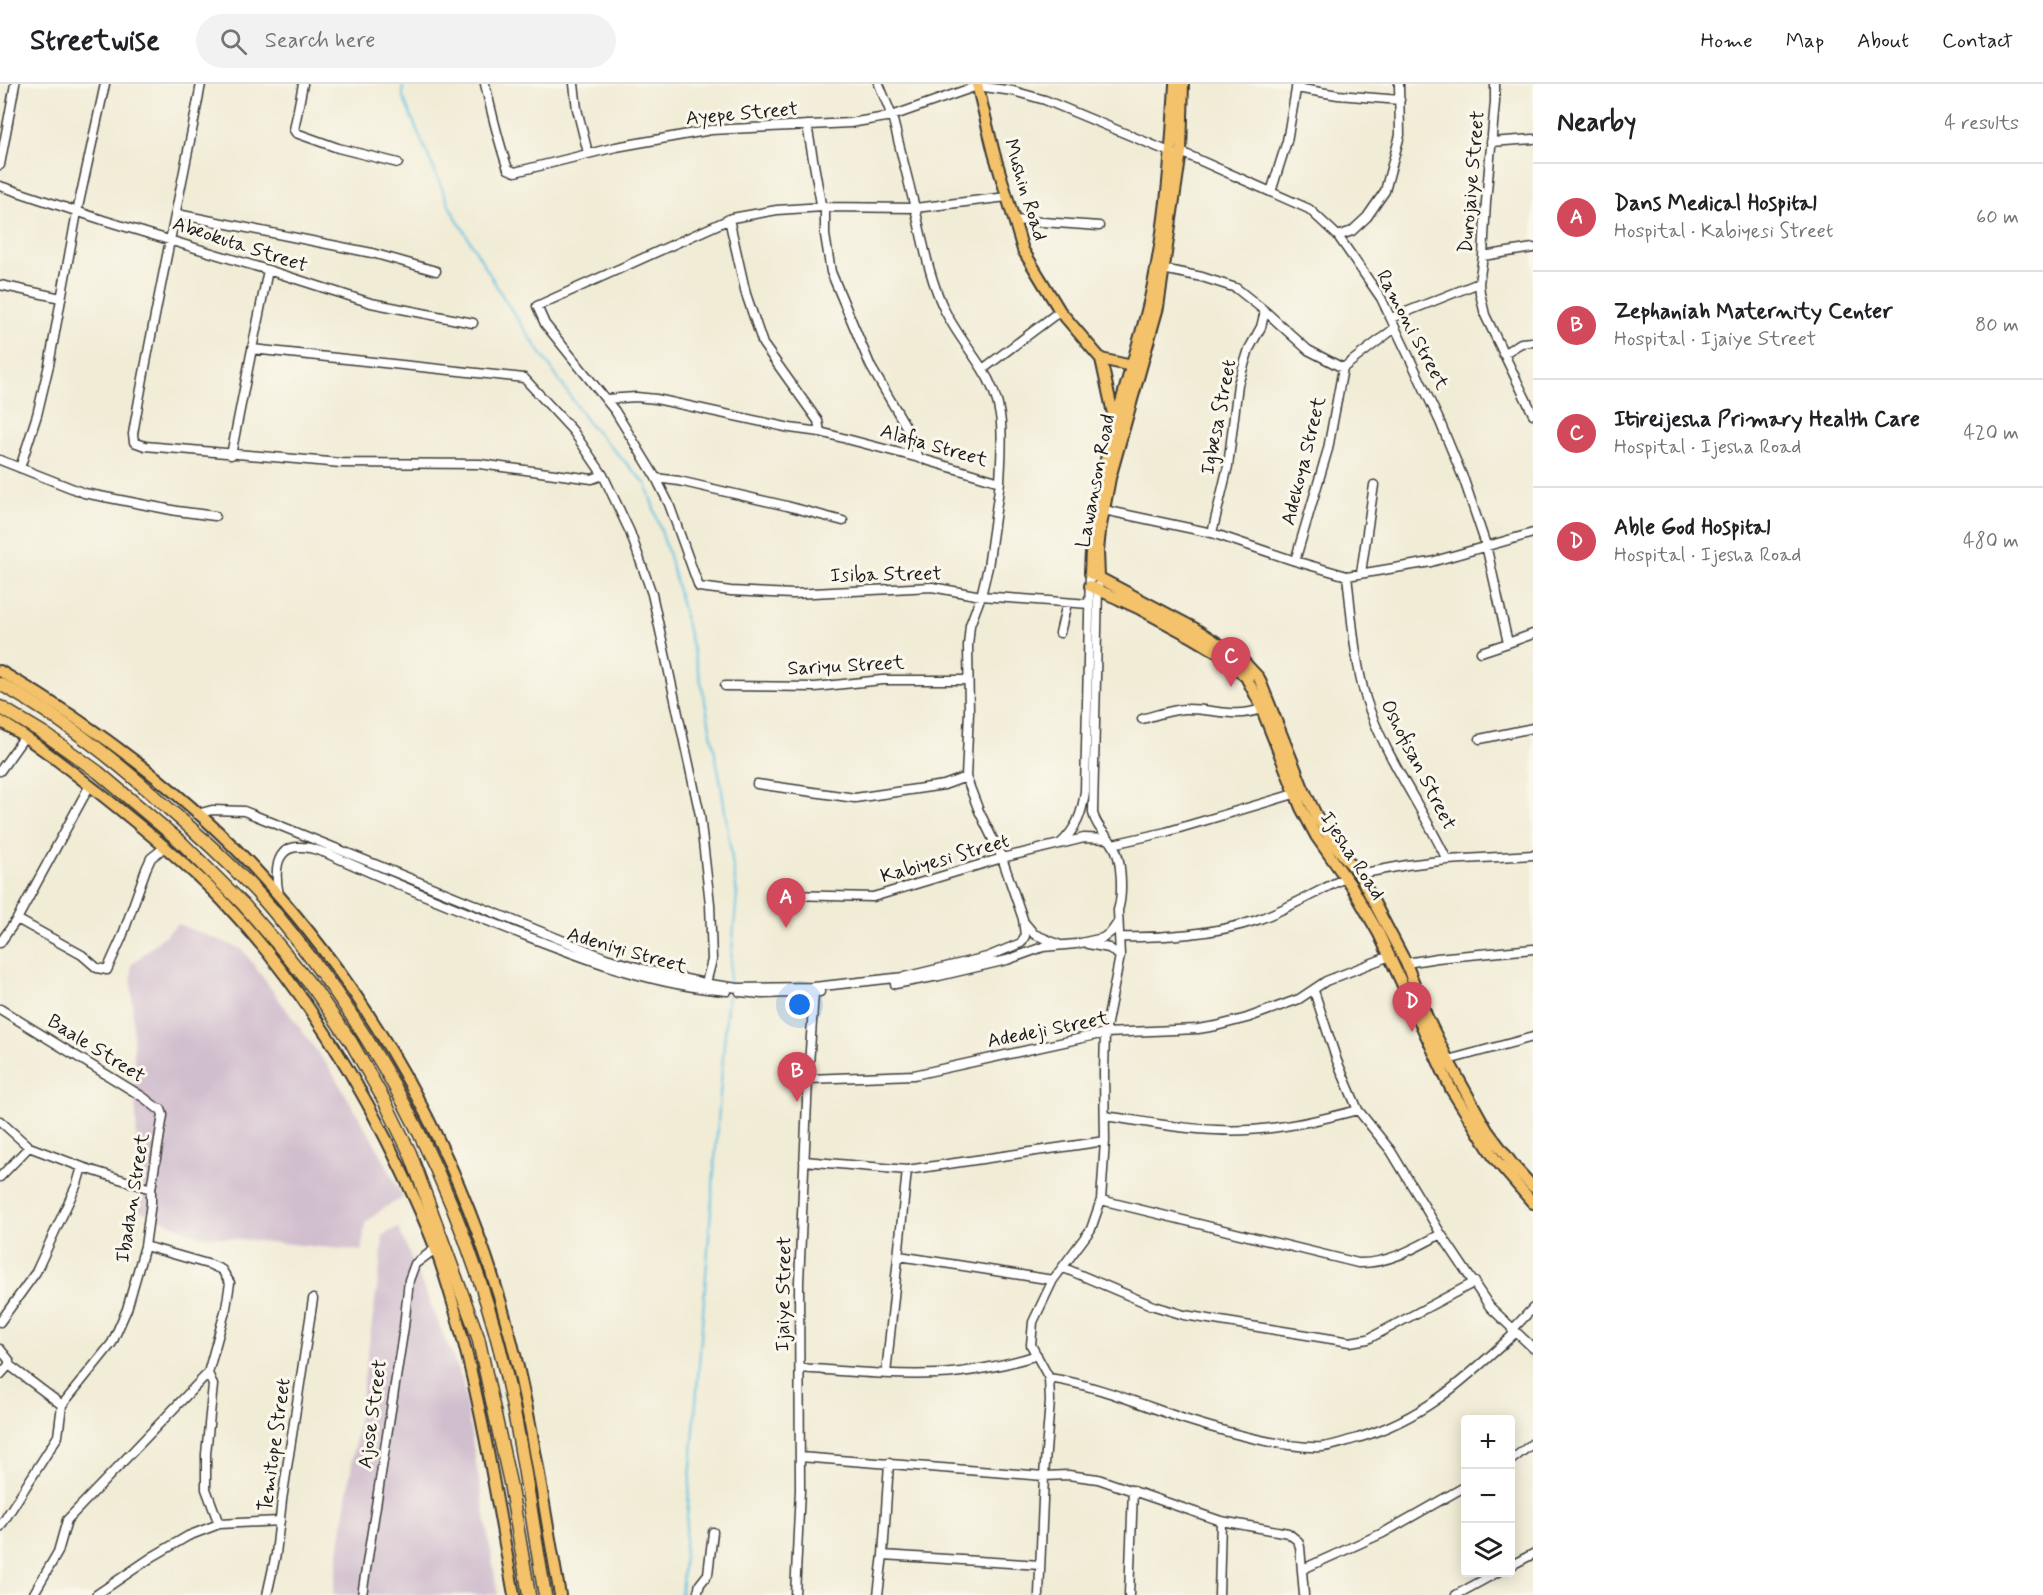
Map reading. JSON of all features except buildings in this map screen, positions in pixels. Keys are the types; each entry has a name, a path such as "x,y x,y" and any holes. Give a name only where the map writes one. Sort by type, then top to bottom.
{"highway":[{"path":"0,684 42,710 108,757 190,828 252,886 328,980 399,1090 426,1144 453,1208 488,1307 509,1388 545,1595"},
{"path":"0,707 45,734 98,772 182,843 256,919 315,990 351,1042 384,1100 410,1153 478,1337 510,1483 529,1595"}],"main road":[{"name":"Lawanson Road","path":"1094,575 1093,533 1100,482 1146,313 1176,153 1174,84"},
{"name":"Lawanson Road","path":"1094,575 1104,510 1118,444 1158,306 1183,84"},
{"name":"Mushin Road","path":"977,85 1023,250 1060,311 1101,359"},
{"path":"1115,424 1101,359 1132,366"},
{"name":"Ijesha Road","path":"1094,575 1240,657 1258,678 1318,819 1332,842 1359,874 1406,963 1427,1017 1448,1060 1509,1168 1533,1203"},
{"name":"Ijesha Road","path":"1094,588 1192,632 1240,670 1253,687 1294,794 1316,836 1379,934 1451,1089 1472,1125 1509,1168 1532,1184"},
{"path":"0,671 36,691 94,730 153,776 227,842 279,896 335,964 400,1065 458,1182 511,1340 560,1595"},
{"path":"0,721 25,736 90,785 165,847 221,900 265,949 300,995 363,1094 408,1182 435,1249 468,1357 514,1595"}],"street":[{"path":"0,165 15,84"},
{"path":"20,468 37,416 49,365 77,212 105,84"},
{"path":"201,84 177,214 159,294 133,440 137,444 231,455 341,463 469,463 592,479 603,475"},
{"path":"303,84 294,130 296,133 338,148 398,163"},
{"name":"Ayepe Street","path":"484,84 508,169 515,172 588,153 711,130 850,123 892,116 977,85"},
{"path":"574,84 577,109 588,153"},
{"name":"Alafia Street","path":"606,399 636,397 656,399 790,428 820,432 1000,482 1002,424 996,398 983,369 953,328 943,307 926,259 892,116 879,84"},
{"path":"1338,236 1352,231 1367,217 1385,191 1400,135 1399,84"},
{"name":"Durojaiye Street","path":"1479,283 1484,256 1495,84"},
{"name":"Ramoni Street","path":"977,85 1013,91 1045,100 1271,192 1309,209 1338,236 1381,298 1453,451 1486,545 1508,643"},
{"path":"1271,192 1287,141 1296,86 1338,95 1400,100"},
{"path":"807,125 820,204 823,207 831,272 871,367 908,430 919,458"},
{"path":"1491,142 1533,139"},
{"name":"Abeokuta Street","path":"0,186 371,303 473,323"},
{"path":"843,521 679,481 656,478 615,411 545,324 537,306 729,219 777,210 823,207 915,208 1007,197"},
{"path":"177,214 372,253 436,271"},
{"path":"729,219 746,294 763,344 818,421 820,432"},
{"path":"1014,220 1099,226"},
{"path":"1484,256 1533,248"},
{"path":"1163,269 1202,277 1236,288 1308,350 1342,368 1395,328"},
{"path":"231,455 268,270"},
{"path":"1391,318 1479,283 1485,315 1533,414"},
{"path":"0,285 61,298"},
{"path":"983,369 1060,311"},
{"name":"Igbesa Street","path":"1212,533 1228,466 1238,384 1249,349 1261,327 1265,311"},
{"path":"1503,354 1521,343 1533,342"},
{"path":"252,349 524,378 573,431 603,475 630,532 652,594 700,815 710,904 712,960 708,986"},
{"name":"Adekoya Street","path":"1294,561 1328,449 1342,368"},
{"path":"0,460 84,493 215,516"},
{"name":"Isiba Street","path":"656,478 669,504 699,587 793,594 932,587 981,596 1089,604"},
{"path":"1000,482 993,536 981,596 970,625 966,777 979,811 1002,858 1023,920 1032,933 1060,945"},
{"path":"1361,573 1374,485"},
{"path":"1104,510 1212,533 1347,576 1431,562 1533,533"},
{"name":"Lawanson Road","path":"1049,1378 1031,1345 1033,1322 1053,1280 1091,1229 1101,1200 1105,1141 1105,1033 1120,956 1118,856 1111,842 1097,824 1093,813 1094,575"},
{"name":"Oshofisan Street","path":"1347,576 1359,674 1367,701 1382,737 1448,860"},
{"path":"1059,845 1074,829 1083,811 1089,604 1094,588"},
{"path":"1060,633 1067,603"},
{"path":"1481,652 1533,634"},
{"name":"Sariyu Street","path":"726,686 815,687 882,680 968,680"},
{"path":"1142,719 1186,709 1217,713 1261,709"},
{"path":"1480,739 1533,728"},
{"path":"0,771 25,736"},
{"path":"757,784 855,798 944,785 966,777"},
{"path":"0,943 16,919 90,785"},
{"name":"Kabiyesi Street","path":"788,895 873,897 1002,858 1084,838 1111,842 1166,832 1294,794"},
{"name":"Adeniyi Street","path":"197,814 212,810 244,811 606,958 708,986"},
{"path":"16,919 82,954 97,968 107,970 122,937 146,868 152,858 165,847"},
{"name":"Adeniyi Street","path":"279,896 275,871 280,858 290,849 306,847 326,853 460,911 603,965 655,981 762,991 814,993 918,980 1007,960 1043,948 1076,944 1108,936 1119,919"},
{"path":"1359,874 1448,860 1533,855"},
{"path":"1119,937 1178,935 1239,926 1274,913 1345,878"},
{"name":"Adeniyi Street","path":"762,991 904,977 987,957 1021,944 1025,936 1023,920"},
{"path":"1076,944 1098,945 1120,956"},
{"path":"1406,963 1533,949"},
{"name":"Adedeji Street","path":"808,1080 914,1075 1105,1033 1198,1029 1216,1026 1299,999 1326,981 1390,956"},
{"path":"1314,991 1337,1061 1358,1110 1391,1151 1441,1234 1490,1307 1533,1348"},
{"name":"Ijaiye Street","path":"795,1595 800,1457 800,1281 804,1161 814,993"},
{"name":"Baale Street","path":"0,1009 161,1109 162,1123"},
{"path":"1448,1060 1533,1037"},
{"path":"1105,1116 1166,1126 1227,1130 1294,1125 1358,1110"},
{"path":"0,1121 29,1147 151,1189"},
{"name":"Ibadan Street","path":"62,1405 112,1343 128,1309 145,1246 151,1189 162,1123"},
{"path":"804,1161 907,1170 1105,1141"},
{"path":"0,1177 29,1147"},
{"path":"0,1322 22,1293 41,1262 77,1184 82,1167"},
{"path":"886,1374 907,1170"},
{"path":"1101,1200 1358,1263 1377,1262 1389,1258 1441,1234"},
{"path":"33,1595 58,1552 67,1520 208,1373 226,1308 230,1283 222,1270 211,1265 145,1246"},
{"name":"Ajose Street","path":"362,1595 404,1327 409,1280 415,1264 435,1249"},
{"path":"899,1256 1053,1280"},
{"path":"1064,1268 1151,1305 1184,1315 1350,1342 1368,1339 1475,1282"},
{"name":"Temitope Street","path":"267,1595 276,1554 313,1299"},
{"path":"1039,1595 1050,1401 1049,1378 1088,1386 1194,1422 1257,1439 1322,1447 1369,1435 1411,1417 1455,1388 1514,1331 1533,1308"},
{"path":"0,1349 9,1360 9,1365 62,1405 58,1436 0,1527"},
{"path":"800,1368 886,1374 939,1374 1018,1361 1037,1355"},
{"path":"0,1375 9,1365"},
{"path":"208,1373 213,1385 206,1454 206,1489 219,1524"},
{"path":"1515,1457 1533,1443"},
{"path":"800,1457 1098,1479 1221,1521 1288,1533 1298,1541 1300,1546 1304,1595"},
{"path":"878,1595 889,1463"},
{"path":"1303,1569 1383,1533 1461,1489"},
{"path":"1129,1595 1133,1490"},
{"path":"96,1595 188,1536 219,1524 280,1521"},
{"path":"1219,1595 1221,1521"},
{"path":"697,1595 700,1584 708,1574 713,1532"},
{"path":"1515,1563 1533,1554"},
{"path":"883,1555 1040,1565"},
{"path":"1456,1595 1489,1577"}],"shaded area":[{"path":"178,924 242,949 332,1072 380,1152 403,1198 384,1208 365,1223 362,1251 197,1235 139,1210 131,965"},
{"path":"398,1227 462,1379 498,1595 333,1595 383,1235"}],"waterway":[{"path":"403,84 403,97 450,207 506,302 589,424 646,484 670,559 702,686 721,784 737,894 729,984"},
{"path":"681,1595 728,993"}],"place":[{"name":"Itireijesha Primary Health Care","path":"1231,687"},
{"name":"Dans Medical Hospital","path":"786,928"},
{"name":"Able God Hospital","path":"1412,1032"},
{"name":"Zephaniah Maternity Center","path":"797,1102"}]}
